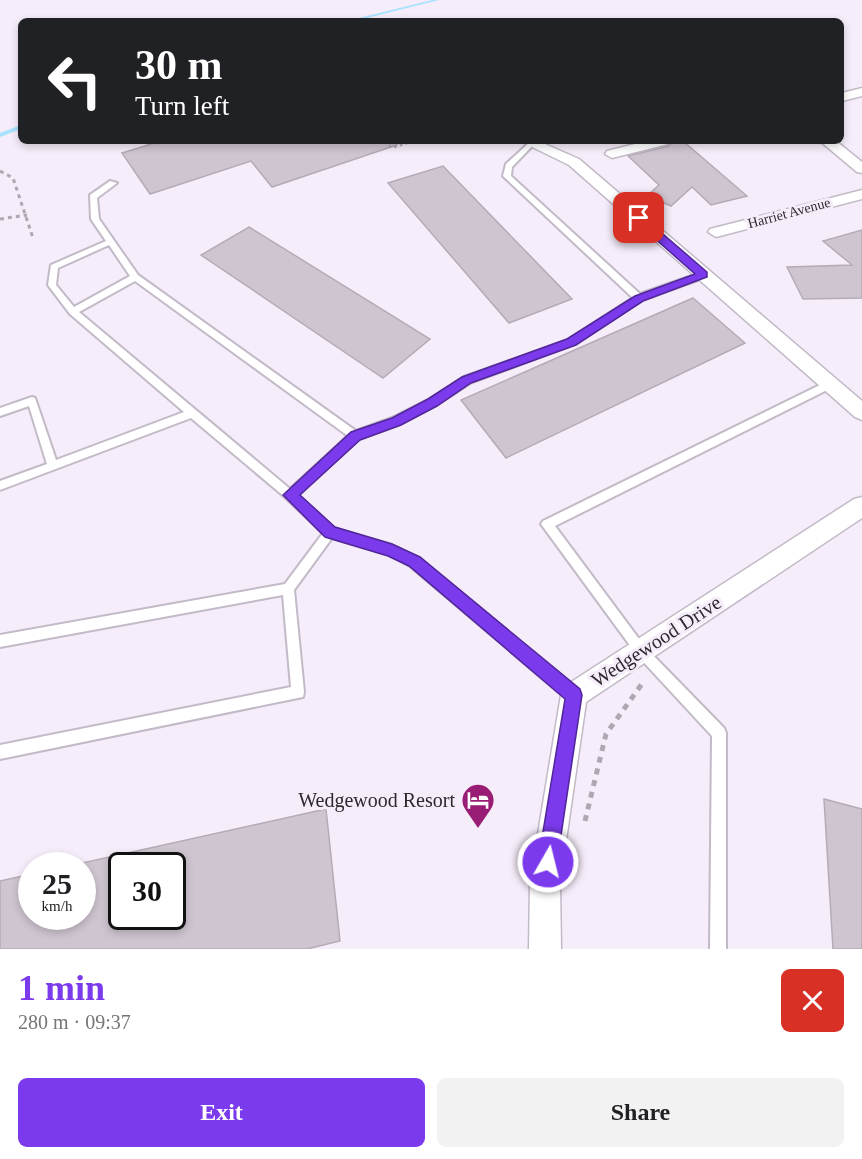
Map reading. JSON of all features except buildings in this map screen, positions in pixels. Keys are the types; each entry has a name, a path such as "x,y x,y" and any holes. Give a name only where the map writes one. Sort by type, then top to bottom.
{"street":[{"path":"844,96 862,92"},
{"path":"534,144 574,162 862,412"},
{"path":"612,154 651,144"},
{"path":"831,144 862,170"},
{"name":"Harriet Avenue","path":"716,232 862,194"},
{"name":"Wedgewood Drive","path":"545,949 545,882 574,695 862,506"}],"lane":[{"path":"528,144 509,166 507,176 639,298"},
{"path":"112,183 93,197 95,219 135,277 355,436"},
{"path":"110,242 54,267 52,285 73,312 290,495 330,532 392,550 414,562 574,695"},
{"path":"290,495 355,436 396,421 433,402 466,380 571,342 639,298 703,275"},
{"path":"73,312 135,277"},
{"path":"718,949 718,733 641,651 547,524 830,384"},
{"path":"0,412 32,401 52,466"},
{"path":"0,486 192,413"},
{"path":"0,752 298,692 288,589 330,532"},
{"path":"0,640 288,589"}],"path":[{"path":"388,144 392,148 405,144"},
{"path":"0,171 13,178 33,238"},
{"path":"0,219 27,215"}],"waterway":[{"path":"362,18 437,0"},
{"path":"0,135 18,128"}],"place":[{"name":"Wedgewood Resort","path":"478,829"}],"route":[{"path":"548,862 574,695 414,562 392,550 330,532 290,495 355,436 396,421 433,402 466,380 571,342 639,298 703,275 639,218"}]}
